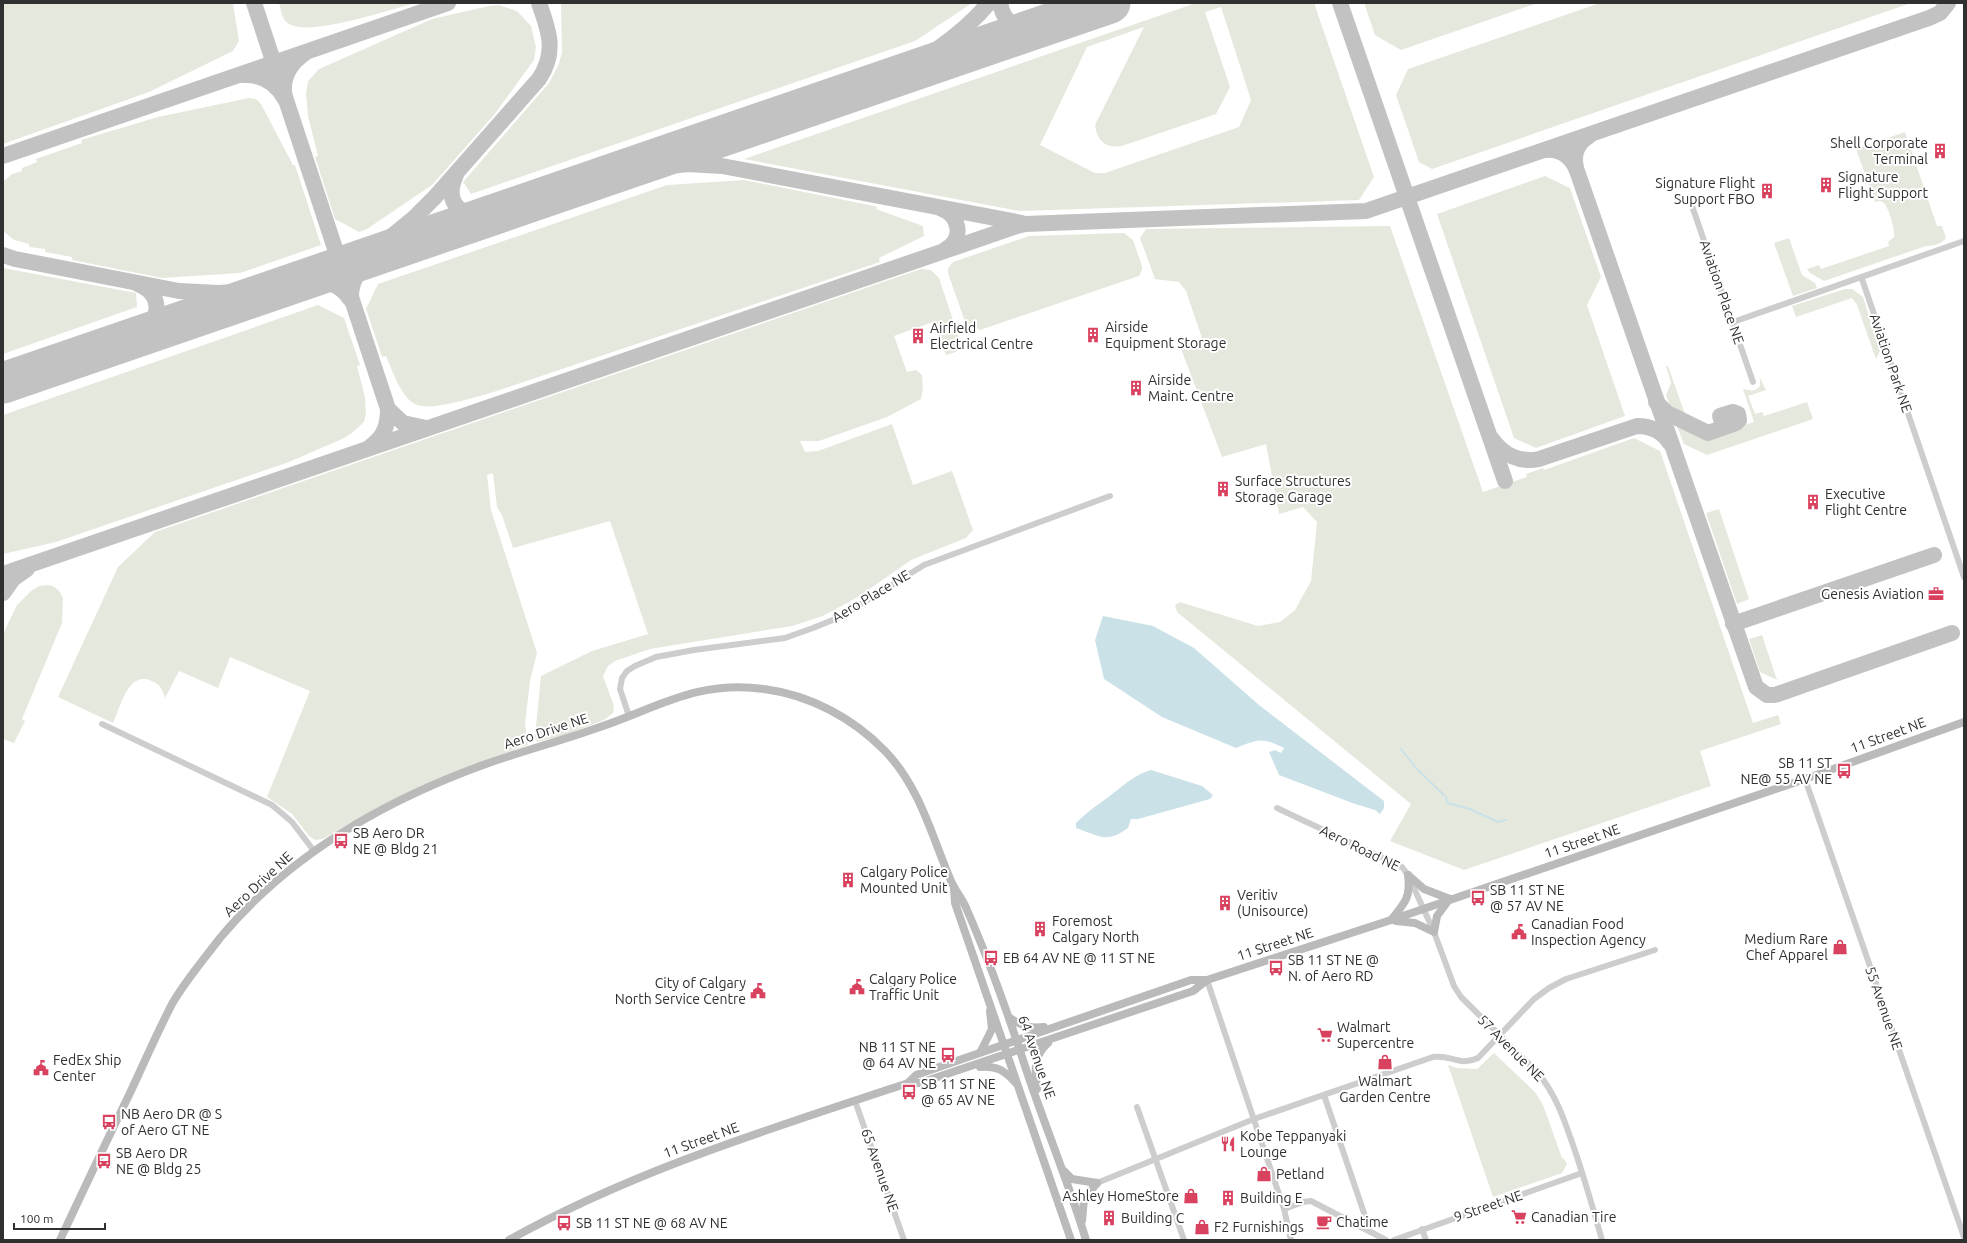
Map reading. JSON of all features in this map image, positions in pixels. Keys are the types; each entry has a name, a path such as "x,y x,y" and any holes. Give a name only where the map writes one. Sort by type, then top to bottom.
{"street":[{"name":"Aviation Place NE","path":"1691,203 1753,382"},
{"path":"1733,322 1964,243"},
{"name":"Aviation Park NE","path":"1862,279 1964,577"},
{"name":"Aero Place NE","path":"629,716 620,689 622,678 627,671 635,666 656,657 694,650 785,638 813,628 853,610 924,565 1110,496"},
{"name":"64 Avenue NE","path":"629,716 669,700 705,689 762,689 794,695 820,705 848,720 888,754 914,792 954,887 965,904 1010,1018 1086,1240"},
{"name":"Aero Drive NE","path":"60,1240 176,997 220,939 246,910 278,880 314,851 360,822 455,777 507,757 604,726 629,716"},
{"name":"11 Street NE","path":"908,1084 916,1075 981,1051 1005,1044 1019,1045 1050,1040 1193,990 1207,980 1391,920 1805,779 1964,722"},
{"path":"102,724 272,804 292,822 314,851"},
{"name":"55 Avenue NE","path":"1805,779 1964,1237"},
{"name":"Aero Road NE","path":"1276,808 1402,867 1408,875 1423,909"},
{"path":"1391,920 1415,923 1434,932 1437,916 1450,899 1424,889 1408,875"},
{"path":"1391,920 1406,902 1410,889 1408,875"},
{"name":"64 Avenue NE","path":"954,887 955,903 1009,1054 1018,1086 1071,1240"},
{"name":"57 Avenue NE","path":"1423,909 1434,932 1454,986 1469,1006 1538,1073 1549,1086 1559,1105 1582,1173 1602,1240"},
{"path":"1081,1224 1084,1199 1097,1183 1157,1160 1210,1136 1254,1119 1433,1057 1443,1055 1455,1061 1471,1061 1478,1058 1498,1035 1534,999 1549,988 1566,979 1655,950"},
{"name":"11 Street NE","path":"1019,1045 1056,1026 1191,980 1207,980"},
{"path":"1207,980 1284,1209 1292,1240"},
{"path":"981,1051 992,1029 988,995"},
{"path":"1009,1054 1019,1045 1114,1006"},
{"path":"1010,1018 1018,1024 1029,1028 1056,1026"},
{"path":"1040,1107 1035,1074 1036,1060 1040,1050 1050,1040"},
{"name":"11 Street NE","path":"512,1239 576,1206 666,1166 855,1100 908,1084 920,1083 1009,1054"},
{"path":"965,1068 987,1066 999,1068 1008,1074 1018,1086"},
{"path":"1324,1095 1365,1216 1362,1228"},
{"name":"65 Avenue NE","path":"855,1100 904,1240"},
{"path":"1137,1107 1184,1240"},
{"path":"1061,1168 1072,1179 1097,1183"},
{"name":"9 Street NE","path":"1394,1240 1582,1173"},
{"path":"1284,1209 1303,1202 1311,1201 1386,1240"},
{"path":"1422,1229 1426,1240"}],"shaded area":[{"path":"3,3 233,3 239,41 233,51 149,92 3,144"},
{"path":"279,3 416,3 332,25 299,27 289,24 285,20"},
{"path":"561,3 972,3 915,41 471,194 463,182 549,83 558,66 562,53"},
{"path":"1196,3 1314,3 1374,177 1359,200 1019,211 744,159","holes":["1221,7 1251,100 1239,127 1105,173 1095,173 1040,145 1087,47 1144,27 1095,125 1096,131 1103,143 1116,147 1122,146 1216,114 1230,87 1205,12"]},
{"path":"1364,3 1538,3 1401,50 1375,35"},
{"path":"1600,3 1911,3 1432,169 1419,162 1396,95 1408,69"},
{"path":"499,5 517,11 531,26 536,47 534,60 494,115 432,185 367,229 359,232 335,219 315,157 318,156 308,116 306,93 308,81 319,69 432,19"},
{"path":"249,98 256,99 261,104 293,165 295,165 321,245 240,273 162,278 72,260 72,257 45,252 45,249 29,247 29,244 14,240 3,231 3,182 12,174 22,171 22,168 37,162 36,159 82,143 81,140 158,117"},
{"path":"1905,132 1937,226 1942,226 1946,238 1942,242 1932,246 1926,246 1824,281 1810,273 1807,269 1819,265 1821,269 1889,246 1888,242 1894,237 1893,225 1886,205 1880,201 1875,202 1856,149"},
{"path":"1545,176 1570,188 1601,277 1587,305 1625,416 1536,448 1514,438 1437,214"},
{"path":"744,180 874,206 877,207 876,209 923,226 924,236 879,258 880,262 497,391 445,405 425,406 417,405 412,402 398,384 386,356 382,357 366,309 378,284 667,185"},
{"path":"1390,226 1483,492 1527,477 1526,474 1543,468 1544,470 1634,438 1660,451 1753,723 1778,715 1781,724 1700,751 1711,786 1464,870 1390,841 1411,804 1177,612 1175,605 1180,602 1258,626 1280,622 1295,610 1311,581 1317,522 1303,507 1279,514 1266,444 1222,457 1180,346 1202,338 1186,291 1179,282 1155,279 1140,238 1146,229"},
{"path":"1124,233 1133,240 1142,266 1139,276 980,330 970,325 964,319 948,273 948,268 953,262 1029,236"},
{"path":"1789,238 1802,275 1815,283 1817,288 1793,296 1774,243"},
{"path":"3,268 136,293 137,307 3,354"},
{"path":"921,269 931,270 939,278 962,347 956,352 946,355 933,322 894,336 907,372 916,370 922,375 923,388 921,399 887,417 819,441 800,441 805,452 818,451 892,424 913,485 952,471 973,530 966,538 911,560 858,597 823,616 792,626 650,649 615,661 608,666 603,676 614,706 613,713 604,720 565,735 537,742 535,737 541,676 592,651 648,634 610,521 513,548 502,515 497,507 493,473 487,475 491,510 537,653 530,681 525,724 528,745 449,775 372,811 323,839 315,840 309,836 292,814 267,797 310,691 230,657 218,688 179,671 165,698 161,688 155,682 144,679 137,681 131,685 126,692 113,723 58,697 118,567 155,532"},
{"path":"1845,289 1852,289 1863,297 1880,351 1876,359 1857,305 1852,298 1796,317 1792,306"},
{"path":"318,305 344,318 360,365 357,366 365,397 366,413 364,422 352,433 342,439 289,462 56,542 3,554 3,415"},
{"path":"1666,366 1668,366 1686,417 1672,411 1666,395 1671,383"},
{"path":"1760,378 1766,390 1748,396 1755,414 1762,412 1764,416 1807,402 1813,419 1707,455 1684,444 1676,424 1679,423 1707,437 1754,422 1743,389 1756,390 1760,386"},
{"path":"1719,509 1749,599 1737,604 1706,513"},
{"path":"39,586 53,586 59,591 63,598 62,623 22,719 25,721 14,743 3,739 3,634 17,605 31,591"},
{"path":"1762,635 1777,680 1760,672 1749,639"},
{"path":"1494,1053 1535,1092 1543,1105 1562,1158 1567,1164 1562,1173 1493,1197 1448,1065 1457,1068 1477,1069"}],"water":[{"path":"1103,616 1153,626 1194,648 1259,705 1384,801 1384,808 1380,814 1375,810 1355,804 1279,775 1269,752 1275,750 1281,753 1284,748 1270,742 1260,740 1236,748 1162,717 1104,679 1095,640"},
{"path":"1151,770 1202,786 1213,795 1210,799 1138,819 1131,819 1128,828 1114,836 1097,836 1076,828 1076,823 1091,810 1133,778"}],"waterway":[{"path":"1401,749 1416,768 1446,797 1447,803 1470,809 1498,822 1506,820"}],"taxiway":[{"path":"254,3 388,409 384,431 379,439 370,447"},
{"path":"3,156 448,3"},
{"path":"327,272 367,253 392,236 414,218 435,197 539,79 545,69 550,50 550,41 546,23 539,3"},
{"path":"883,81 912,65 953,38 989,3"},
{"path":"1000,3 1007,20 1018,27 1032,27 1049,24"},
{"path":"1340,3 1505,481"},
{"path":"3,574 1017,226 1025,224 1366,211 1929,18 1940,13 1948,3"},
{"path":"243,75 256,76 268,81 277,88 285,99 284,86 287,74 298,58 304,54"},
{"path":"1546,150 1555,150 1564,154 1571,160 1576,168 1575,158 1577,150 1581,142 1589,136"},
{"path":"620,172 687,164 722,166 1022,223"},
{"path":"1576,168 1756,687 1767,695 1775,695 1952,633"},
{"path":"456,175 452,193 453,201 463,211 478,216 488,217"},
{"path":"940,208 952,216 957,227 956,239 952,245 946,249"},
{"path":"3,255 15,259 179,291 219,293 279,289"},
{"path":"351,299 352,285 358,273 362,268 379,256"},
{"path":"303,280 330,283 341,289 350,299"},
{"path":"138,284 147,289 156,302 155,316 152,324 139,336"},
{"path":"1656,402 1667,413 1708,433 1736,423 1739,420 1738,414 1733,412 1720,416 1723,424 1721,428"},
{"path":"388,409 403,423 426,428"},
{"path":"1492,439 1496,445 1507,453 1519,459 1525,460 1539,459 1637,426 1647,427 1659,432 1670,443"},
{"path":"1733,624 1934,555"},
{"path":"3,593 13,579 27,569"}],"runway":[{"path":"3,383 1110,3"}],"place":[{"name":"Shell Corporate Terminal","path":"1940,151"},
{"name":"Signature Flight Support","path":"1826,185"},
{"name":"Signature Flight Support FBO","path":"1767,191"},
{"name":"Airside Equipment Storage","path":"1093,335"},
{"name":"Airfield Electrical Centre","path":"918,336"},
{"name":"Airside Maint. Centre","path":"1136,388"},
{"name":"Surface Structures Storage Garage","path":"1223,489"},
{"name":"Executive Flight Centre","path":"1813,502"},
{"name":"Genesis Aviation","path":"1936,594"},
{"name":"SB 11 ST NE@ 55 AV NE","path":"1844,771"},
{"name":"SB Aero DR NE @ Bldg 21","path":"341,841"},
{"name":"Calgary Police Mounted Unit","path":"848,880"},
{"name":"SB 11 ST NE @ 57 AV NE","path":"1478,898"},
{"name":"Veritiv (Unisource)","path":"1225,903"},
{"name":"Foremost Calgary North","path":"1040,929"},
{"name":"Canadian Food Inspection Agency","path":"1519,932"},
{"name":"Medium Rare Chef Apparel","path":"1840,947"},
{"name":"EB 64 AV NE @ 11 ST NE","path":"991,958"},
{"name":"SB 11 ST NE @ N. of Aero RD","path":"1276,968"},
{"name":"Calgary Police Traffic Unit","path":"857,987"},
{"name":"City of Calgary North Service Centre","path":"758,991"},
{"name":"Walmart Supercentre","path":"1325,1035"},
{"name":"NB 11 ST NE @ 64 AV NE","path":"948,1055"},
{"name":"Walmart Garden Centre","path":"1385,1062"},
{"name":"FedEx Ship Center","path":"41,1068"},
{"name":"SB 11 ST NE @ 65 AV NE","path":"909,1092"},
{"name":"NB Aero DR @ S of Aero GT NE","path":"109,1122"},
{"name":"Kobe Teppanyaki Lounge","path":"1228,1144"},
{"name":"SB Aero DR NE @ Bldg 25","path":"104,1161"},
{"name":"Petland","path":"1264,1174"},
{"name":"Ashley HomeStore","path":"1191,1196"},
{"name":"Building E","path":"1228,1198"},
{"name":"Canadian Tire","path":"1519,1217"},
{"name":"Building C","path":"1109,1218"},
{"name":"Chatime","path":"1324,1222"},
{"name":"SB 11 ST NE @ 68 AV NE","path":"564,1223"},
{"name":"F2 Furnishings","path":"1202,1227"}]}
